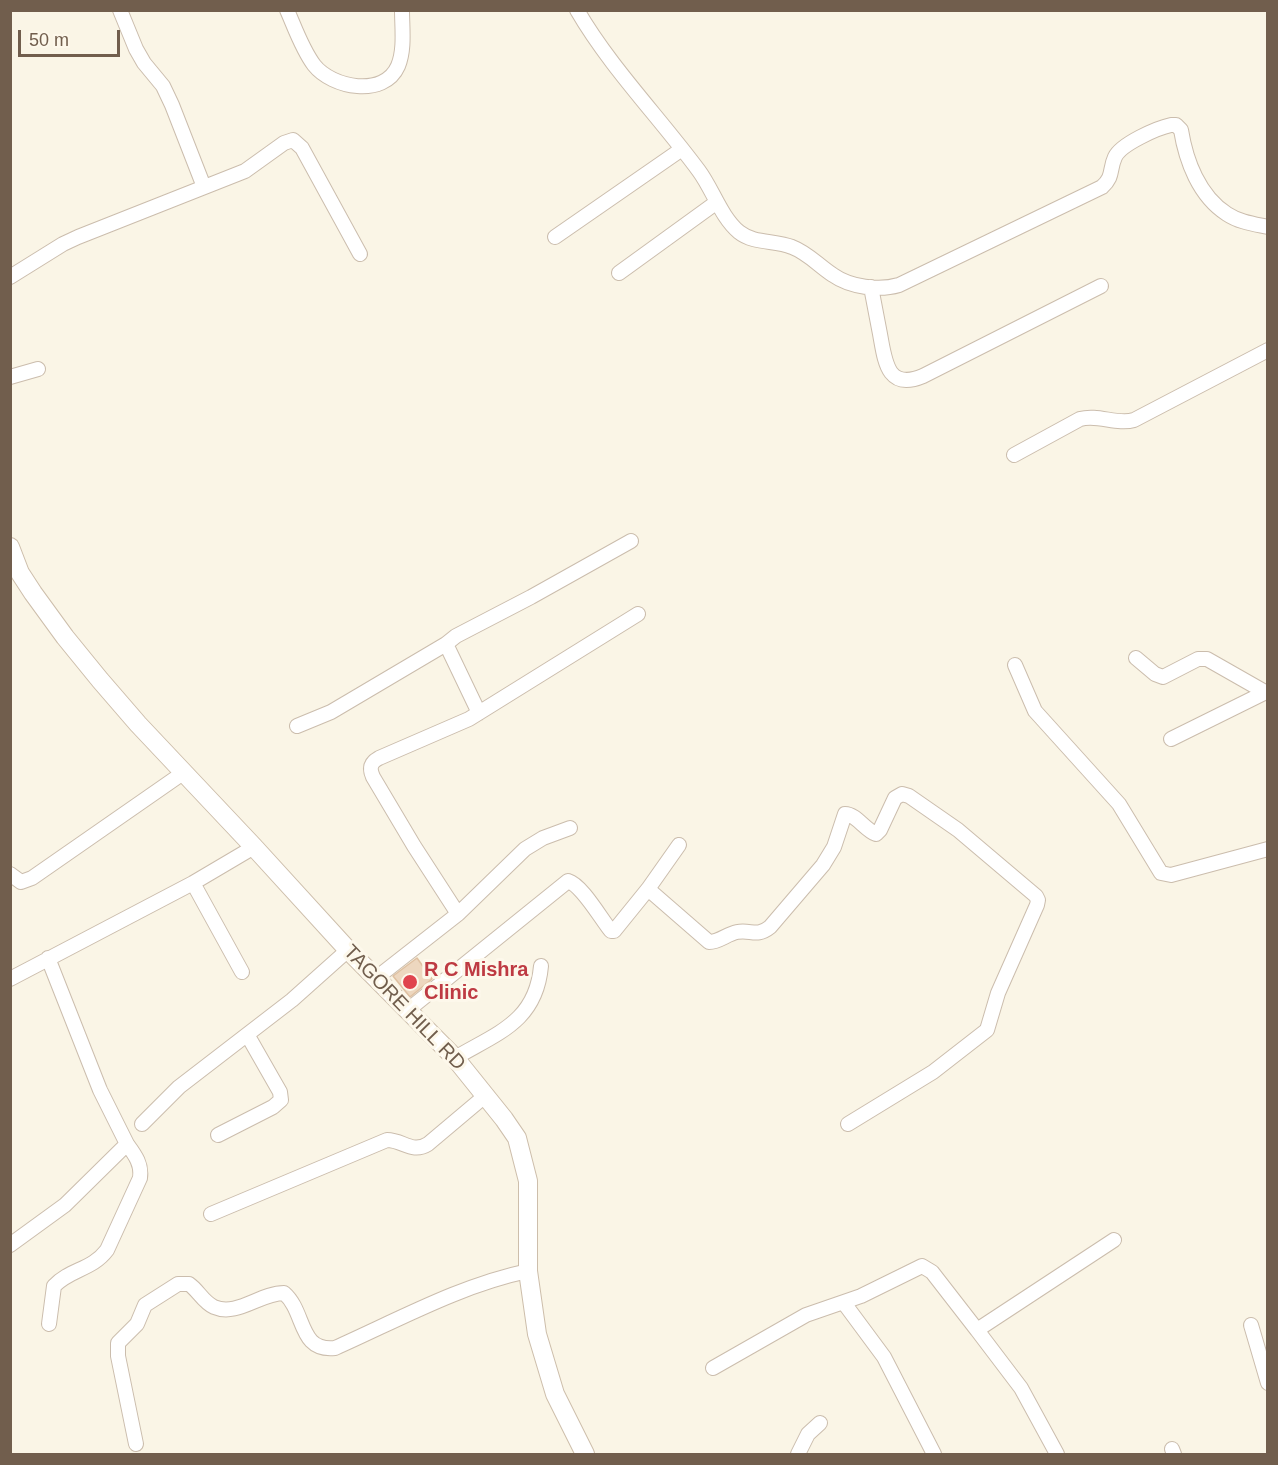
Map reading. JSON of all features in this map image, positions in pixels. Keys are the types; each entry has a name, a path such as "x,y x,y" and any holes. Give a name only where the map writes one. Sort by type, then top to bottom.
{"main road":[{"name":"TAGORE HILL RD","path":"10,547 20,573 65,637 138,724 375,979 454,1058 517,1138 528,1181 528,1271 537,1334 555,1394 585,1455"}],"street":[{"path":"120,10 144,63 163,86 204,187"},
{"path":"287,10 304,48 315,65 326,76 339,83 353,86 378,84 394,72 401,59 402,10"},
{"path":"577,10 601,45 704,178 733,225 746,237 791,246 803,252 831,274 846,282 885,289 899,285 1102,187 1111,176 1115,156 1120,150 1130,143 1171,125 1176,125 1181,130 1185,154 1191,170 1206,193 1220,208 1228,215 1246,223 1268,227"},
{"path":"10,277 71,240 245,171 289,140 296,141 302,148 360,254"},
{"path":"555,237 682,149"},
{"path":"619,273 717,202"},
{"path":"868,286 886,365 898,379 910,381 1101,286"},
{"path":"1014,455 1080,419 1092,417 1127,422 1134,420 1268,350"},
{"path":"10,377 38,369"},
{"path":"297,726 331,712 456,636 631,541"},
{"path":"458,914 414,846 373,777 370,767 379,758 479,713 638,614"},
{"path":"446,644 479,713"},
{"path":"1136,658 1155,674 1163,677 1198,659 1207,658 1266,692"},
{"path":"1015,665 1035,711 1113,796 1161,873 1172,875 1268,849"},
{"path":"1171,739 1266,692"},
{"path":"10,873 21,882 32,878 183,773"},
{"path":"648,889 709,942 715,942 736,932 763,932 770,927 823,865 834,847 845,814 850,815 871,833 876,834 895,798 902,794 958,830 1036,896 1037,905 998,993 987,1029 933,1072 848,1124"},
{"path":"375,979 458,914 525,849 543,838 570,828"},
{"path":"408,1010 566,881 571,881 612,932 615,931 679,845"},
{"path":"10,979 193,884 254,847"},
{"path":"193,884 242,972"},
{"path":"142,1124 179,1087 248,1036 348,950"},
{"path":"48,958 100,1090 141,1169 140,1178 102,1257 89,1267 65,1277 54,1286 49,1324"},
{"path":"454,1058 512,1024 521,1016 528,1008 539,984 541,966"},
{"path":"218,1135 273,1107 281,1100 280,1092 248,1036"},
{"path":"211,1214 387,1140 395,1140 410,1148 423,1147 485,1096"},
{"path":"10,1245 65,1205 128,1143"},
{"path":"977,1330 1114,1240"},
{"path":"713,1368 806,1314 844,1303 918,1267 926,1266 1021,1388 1057,1455"},
{"path":"136,1444 118,1356 118,1343 137,1324 145,1305 178,1284 189,1284 213,1307 223,1310 237,1308 275,1293 284,1293 292,1300 308,1337 314,1345 323,1349 335,1348 465,1290 528,1271"},
{"path":"844,1303 884,1357 934,1455"},
{"path":"1251,1325 1268,1383"},
{"path":"798,1455 806,1437 820,1423"}],"building":[{"path":"417,958 432,979 410,997 393,976"}],"place":[{"name":"R C Mishra Clinic","path":"410,982"}]}
